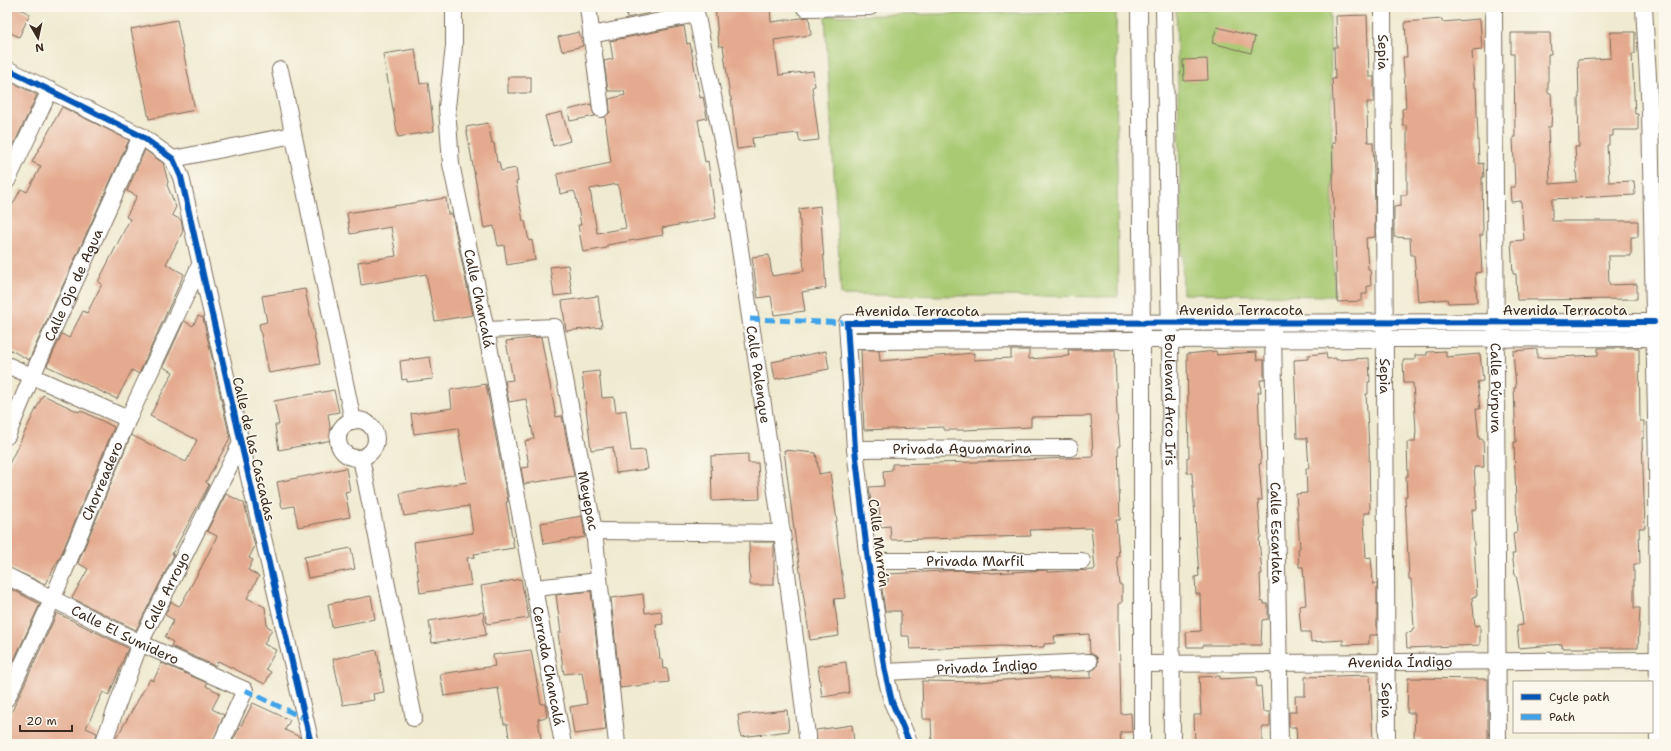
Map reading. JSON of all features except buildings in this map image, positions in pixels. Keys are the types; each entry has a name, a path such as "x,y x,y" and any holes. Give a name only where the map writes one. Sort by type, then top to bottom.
{"street":[{"name":"Calle Chancalá","path":"454,7 454,46 447,107 452,164 486,330 535,588"},
{"path":"588,7 601,109"},
{"path":"806,8 870,7"},
{"name":"Boulevard Arco Iris","path":"1139,7 1142,340 1142,744"},
{"name":"Boulevard Arco Iris","path":"1164,7 1170,340 1172,744"},
{"name":"Sepia","path":"1383,7 1387,744"},
{"name":"Calle Púrpura","path":"1494,7 1498,744"},
{"path":"1644,7 1650,112 1656,467 1658,744"},
{"path":"591,35 696,11"},
{"name":"Calle Palenque","path":"696,11 729,175 782,532 808,744"},
{"path":"7,69 141,136 173,159 293,135"},
{"path":"280,70 353,421"},
{"path":"7,181 50,90"},
{"name":"Calle Ojo de Agua","path":"7,436 32,376 141,136"},
{"name":"Calle de las Cascadas","path":"173,159 181,177 240,442 311,744"},
{"name":"Chorreadero","path":"7,698 53,598 128,419 200,265"},
{"name":"Calle Escarlata","path":"1273,322 1280,744"},
{"name":"Avenida Terracota","path":"1495,322 1653,330 1496,338 848,341 847,323 1495,322"},
{"name":"Meyepac","path":"486,330 555,327 594,531 617,744"},
{"name":"Calle Marrón","path":"848,341 855,448 868,561 885,672 892,702 910,744"},
{"path":"7,365 128,419"},
{"path":"353,421 366,422 375,432 376,438 372,451 361,458 348,456 343,452 338,440 342,428 353,421"},
{"name":"Calle Arroyo","path":"103,744 140,643 240,442"},
{"name":"Privada Aguamarina","path":"855,448 1070,448"},
{"path":"361,458 414,718"},
{"path":"594,531 782,532"},
{"name":"Privada Marfil","path":"868,561 1082,560"},
{"name":"Calle El Sumidero","path":"7,576 140,643 245,690 221,744"},
{"path":"535,588 599,581"},
{"name":"Cerrada Chancalá","path":"535,588 563,744"},
{"name":"Avenida Índigo","path":"1142,664 1658,660"},
{"name":"Privada Índigo","path":"885,672 1089,662"}],"green space":[{"path":"1176,9 1330,9 1334,296 1183,294"},
{"path":"1116,11 1118,297 841,295 825,16"}],"marked path":[{"path":"750,319 847,323"},
{"path":"245,690 305,719"}],"cycle path":[{"path":"7,69 141,136 173,159 181,177 311,744"},
{"path":"910,744 892,702 885,672 868,561 855,449 847,323 1654,322"}]}
